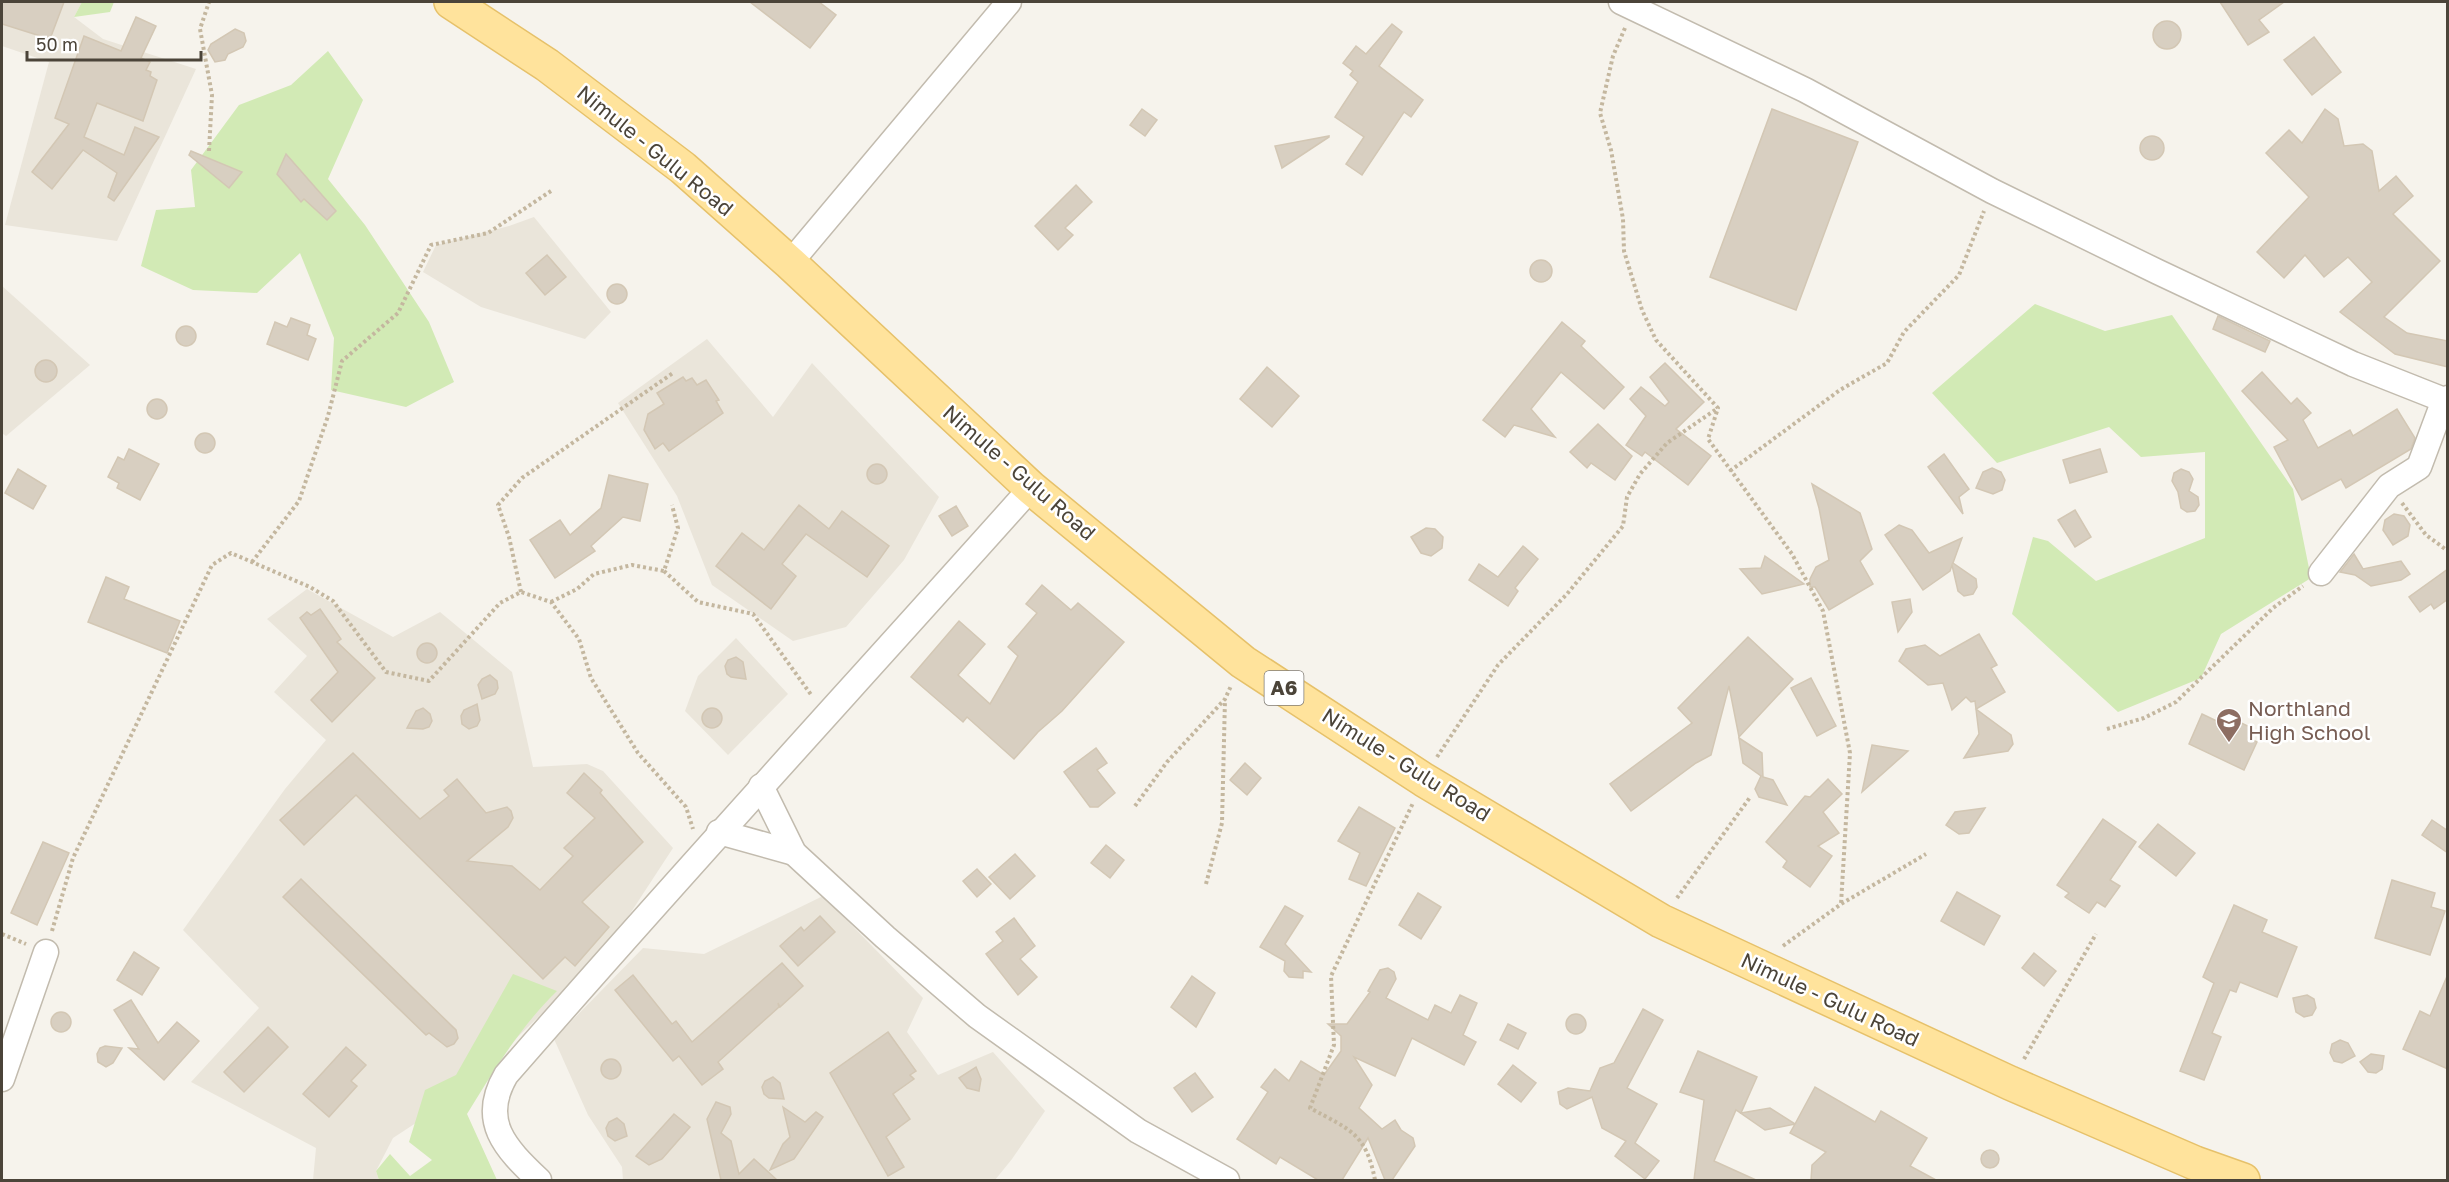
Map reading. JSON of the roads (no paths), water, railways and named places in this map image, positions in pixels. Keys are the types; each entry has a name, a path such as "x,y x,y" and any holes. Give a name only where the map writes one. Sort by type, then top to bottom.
{"main road":[{"name":"Nimule - Gulu Road","path":"452,2 547,65 683,168 790,263 1031,488 1243,662 1424,780 1661,921 2010,1083 2195,1163 2243,1180"}],"street":[{"path":"790,263 1009,2"},
{"path":"1627,4 1814,94 1992,191 2353,364 2446,399 2419,467 2389,486 2321,573"},
{"path":"538,1180 522,1164 499,1131 493,1105 497,1090 506,1075 700,852 827,717 1031,488"},
{"path":"761,786 794,854 885,937 977,1016 1138,1131 1227,1180"},
{"path":"719,832 794,854"},
{"path":"2,1080 46,952"}],"place":[{"name":"Northland High School","path":"2229,744"}]}
